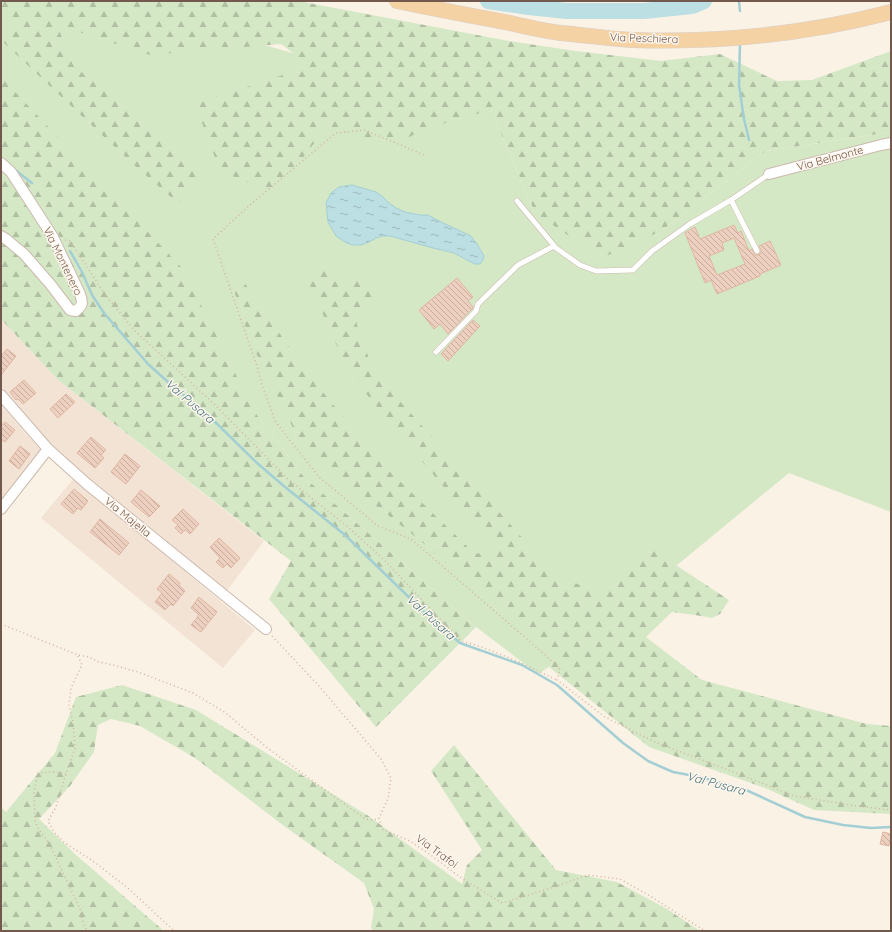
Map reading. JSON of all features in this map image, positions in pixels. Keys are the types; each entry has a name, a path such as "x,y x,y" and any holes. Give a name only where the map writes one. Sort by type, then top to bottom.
{"main road":[{"name":"Via Peschiera","path":"397,1 559,32 632,40 699,40 752,37 803,31 874,17 891,12"}],"street":[{"name":"Via Belmonte","path":"769,174 891,143"},
{"name":"Via Montenero","path":"1,163 11,172 53,237 83,301 81,307 76,311 70,310 24,254 1,236"},
{"name":"Via Majella","path":"1,395 48,449 87,484 266,629"},
{"path":"1,509 48,449"}],"lane":[{"path":"517,201 554,246 580,265 596,271 633,270 652,251 690,224 731,200 769,174"},
{"path":"731,200 757,251"},
{"path":"436,352 476,311 478,304 518,265 554,246"}],"path":[{"path":"424,155 365,130 336,133 251,204 213,239 275,422 319,477 378,526 411,539 444,567 560,670 557,680"},
{"path":"53,237 70,241 104,292 135,331 212,402 289,480 348,527 386,562 461,641 479,646 517,661 557,680 605,717 655,742 794,796 891,810"},
{"path":"1,624 78,656 138,672 193,693 226,713 263,744 365,819 374,820 378,818 388,798 391,778 381,759 266,629"},
{"path":"78,656 82,665 71,688 69,705 73,722 75,748 56,807 48,821 54,832 65,842 93,860 129,889 175,931"},
{"path":"66,774 54,772 38,773 34,792 35,821 54,853 80,910 87,931"},
{"name":"Via Trafoi","path":"378,818 382,829 410,841 460,878 502,903 588,875 620,879 657,900 705,931"}],"shaded area":[{"path":"1,319 58,380 264,541 227,591 67,460 1,387"},
{"path":"1,405 41,451 1,501"},
{"path":"74,478 255,630 223,668 41,518"}],"green space":[{"path":"1,1 111,1 491,110 535,213 661,231 766,151 891,132 891,512 789,473 659,580 556,659 549,667 538,674 476,627 304,477 254,411 1,112"},
{"path":"1,1 298,1 509,41 576,51 661,61 720,54 777,81 812,80 891,51 891,132 766,151 661,231 602,258 535,213 491,110 424,129 393,146 327,126 276,194 220,171 195,104 310,66 281,44 150,55 57,25 73,65 205,174 179,204 135,166 2,41 17,23 1,12"},
{"path":"1,77 183,269 254,411 304,477 476,627 376,727 269,599 291,561 58,380 1,319"},
{"path":"323,270 339,278 357,278 363,280 374,291 374,297 364,302 355,313 358,330 370,361 389,389 535,552 566,580 598,591 623,575 653,550 729,600 720,614 712,618 672,612 646,637 702,680 867,724 891,726 891,814 814,810 765,788 649,747 549,667 556,659 427,546 303,448 250,341 232,284 244,282 307,373 383,465 474,553 489,554 494,547 390,423 346,366 308,281 311,274"},
{"path":"122,685 196,710 367,815 462,884 467,865 482,850 431,771 454,745 556,870 617,882 667,909 700,931 373,931 371,928 374,909 364,883 284,826 195,758 140,726 111,719 98,725 94,752 70,786 39,819 75,854 164,931 1,931 1,807 6,812 55,753 76,697"}],"water":[{"path":"352,185 376,192 396,208 405,212 428,215 471,236 484,256 483,260 480,264 475,264 454,253 390,236 382,236 361,245 352,245 345,242 336,236 328,222 326,203 331,193 339,187"}],"building":[{"path":"734,225 738,233 741,231 749,251 752,249 755,255 761,253 759,246 770,241 781,265 760,274 760,276 717,294 711,280 705,283 685,233 695,227 700,239","holes":["734,238 745,264 717,275 709,256 724,250 722,243"]},
{"path":"457,278 473,297 468,301 473,307 448,334 440,324 434,329 419,310"},
{"path":"473,320 480,326 448,361 441,354"},
{"path":"7,349 16,356 1,375 1,356"},
{"path":"24,380 36,393 23,404 18,399 16,400 10,392"},
{"path":"66,394 75,402 58,418 50,409"},
{"path":"5,422 15,430 5,442 1,439 1,426"},
{"path":"91,437 106,450 101,455 104,458 95,468 77,453"},
{"path":"20,446 30,454 19,469 9,461"},
{"path":"125,454 140,466 126,484 111,472"},
{"path":"74,489 88,501 81,510 78,508 73,514 61,504"},
{"path":"141,490 160,506 149,517 131,502"},
{"path":"183,509 199,524 190,534 185,530 181,534 175,528 178,525 172,520"},
{"path":"100,519 129,543 119,555 90,532"},
{"path":"219,538 240,558 231,568 227,564 223,568 216,562 220,558 210,547"},
{"path":"169,574 180,583 179,585 185,591 173,606 171,604 165,610 155,602 162,593 157,589"},
{"path":"199,597 217,612 201,632 191,625 199,615 191,608"},
{"path":"883,832 891,834 889,846 880,844"}],"waterway":[{"path":"488,1 567,11 644,11 692,6 704,1"},
{"path":"739,1 740,11"},
{"path":"740,43 739,85 749,140"},
{"name":"Val Pusara","path":"14,169 32,183"},
{"name":"Val Pusara","path":"70,251 82,272 92,295 104,313 148,364 209,416 257,463 345,535 421,609 460,643 522,665 557,685 623,743 648,761 673,772 700,777 746,790 805,817 843,825 871,828 891,827"}]}
